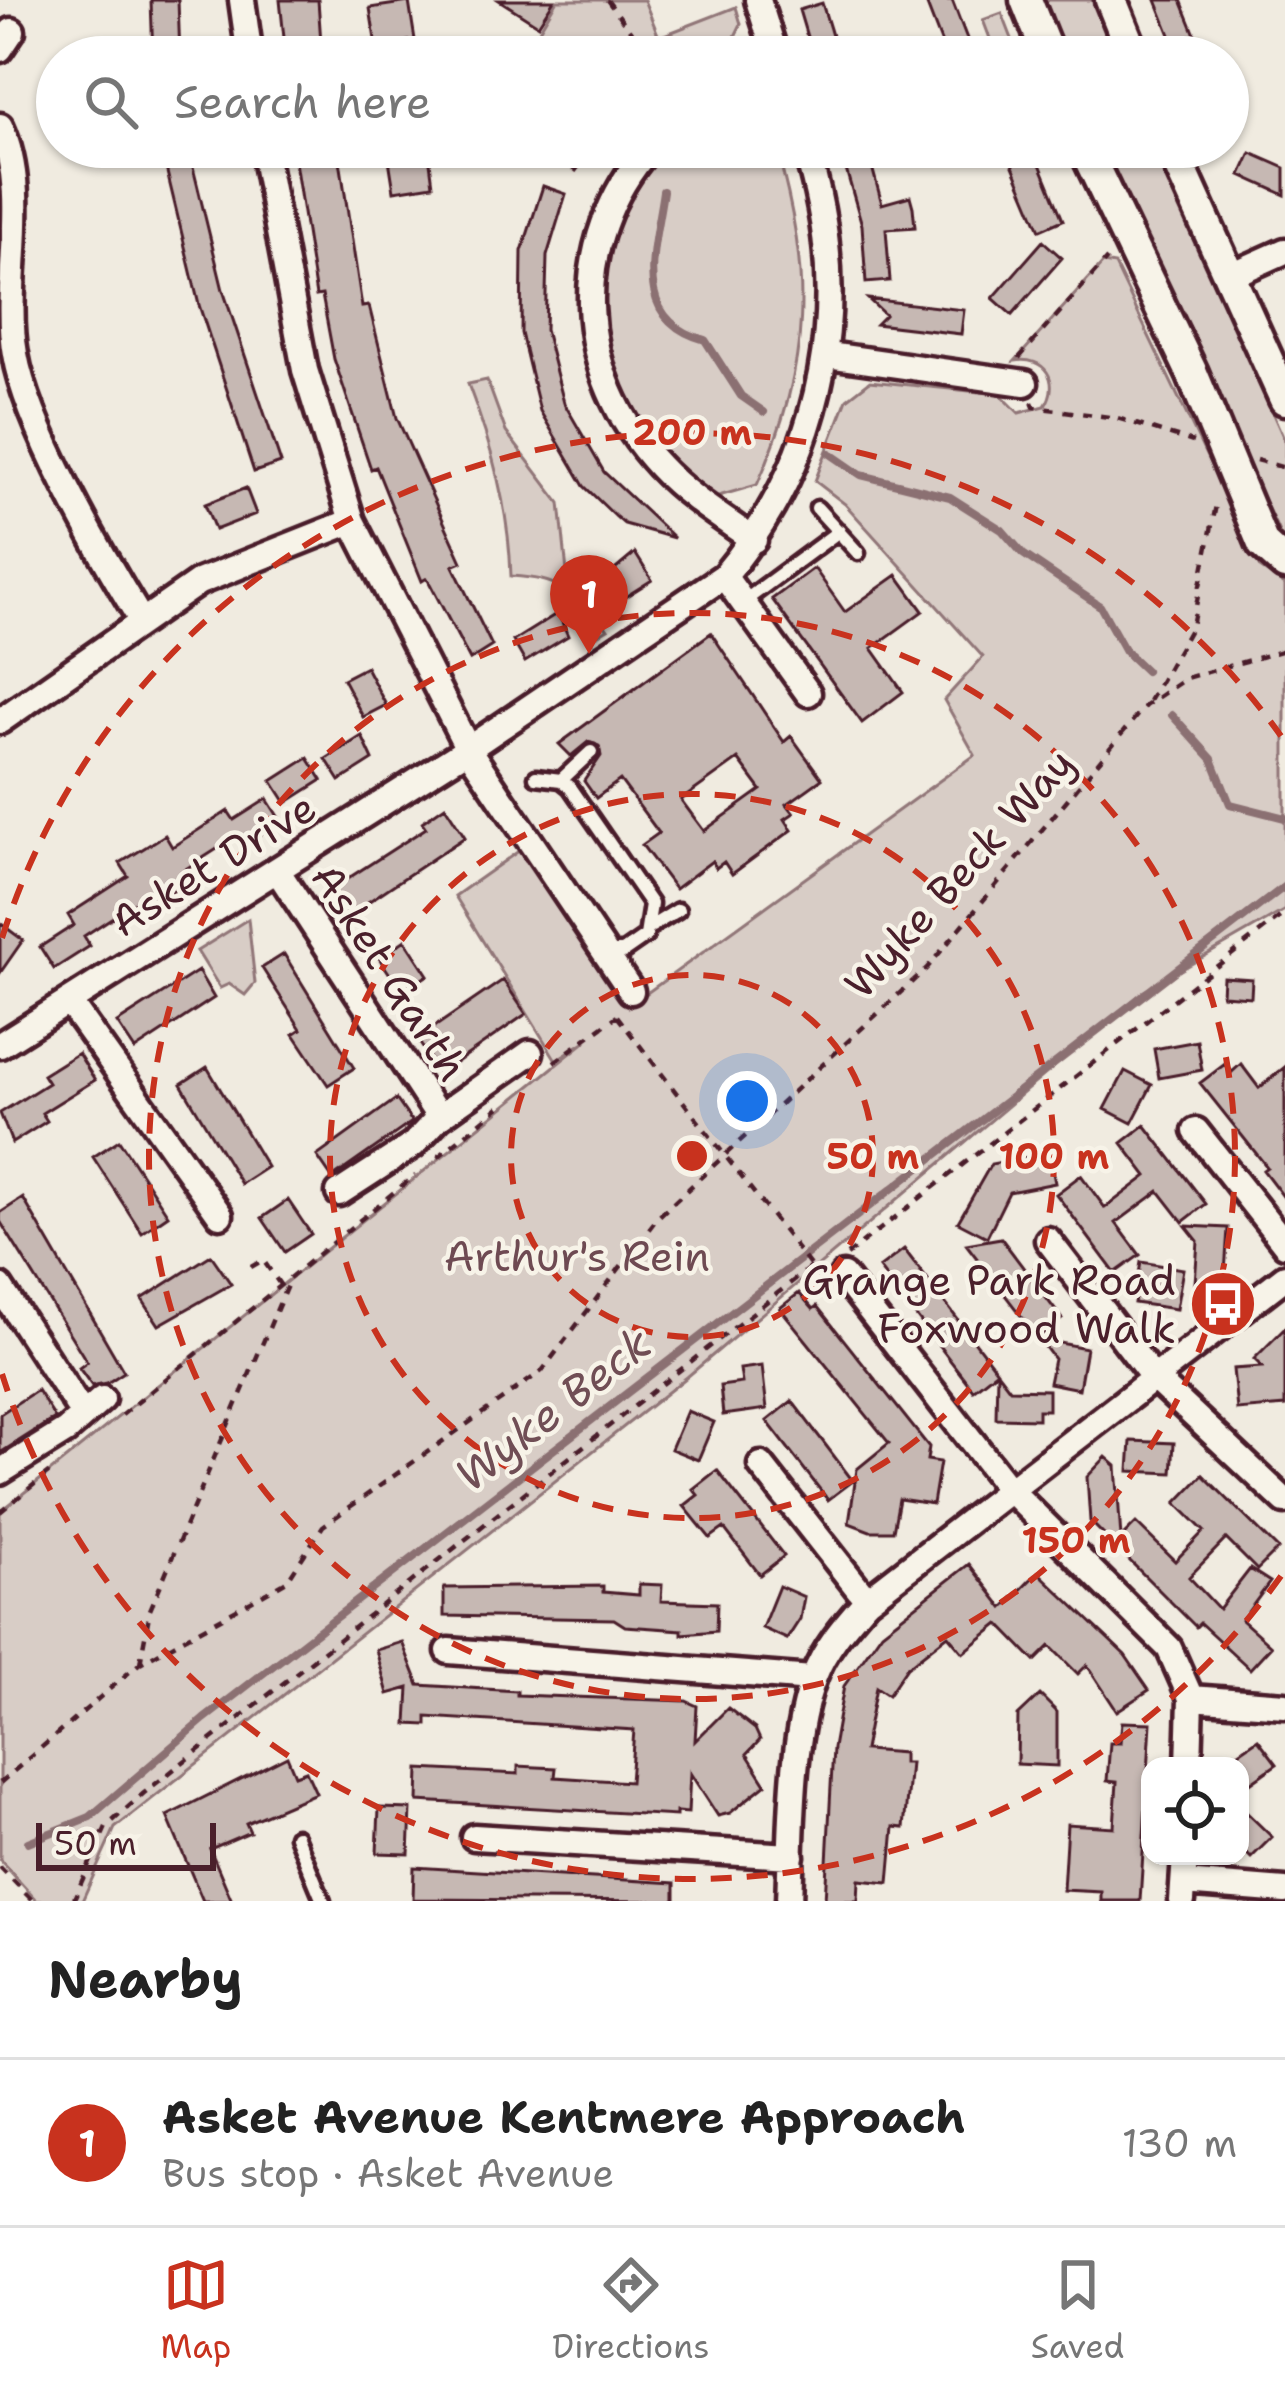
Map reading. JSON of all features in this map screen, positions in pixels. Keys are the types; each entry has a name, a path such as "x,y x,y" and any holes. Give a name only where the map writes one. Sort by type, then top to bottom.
{"street":[{"path":"242,0 247,36"},
{"path":"758,0 769,36"},
{"path":"1026,0 1040,36"},
{"path":"1111,0 1126,36"},
{"path":"0,126 9,146 14,208 6,324 27,394 102,555 141,620"},
{"path":"266,168 305,370 352,520 468,749 631,991"},
{"path":"636,168 606,212 595,247 589,284 596,361 614,403 659,466 754,540"},
{"name":"Asket Drive","path":"0,1045 468,749 724,576 754,540 796,467 828,355 830,276 812,168"},
{"path":"1094,168 1263,544 1285,564"},
{"path":"1180,168 1285,399"},
{"path":"1227,277 1285,251"},
{"path":"828,355 1012,381"},
{"path":"0,721 199,582 352,520"},
{"path":"724,576 808,693"},
{"name":"Asket Garth","path":"277,870 439,1117"},
{"path":"69,1002 220,1215"},
{"name":"Asket Garth","path":"339,1193 413,1145 439,1117 535,1063"},
{"path":"1196,1131 1285,1244"},
{"path":"1048,1240 1153,1377 1285,1501"},
{"path":"840,1269 1008,1488 1169,1648 1191,1699 1189,1757"},
{"path":"789,1901 798,1758 812,1679 833,1640 867,1600 1285,1276"},
{"path":"0,1287 102,1409 0,1472"},
{"path":"761,1465 867,1600"},
{"path":"449,1651 812,1679"},
{"path":"1191,1699 1285,1705"},
{"path":"474,1837 791,1856"},
{"path":"1183,1892 1285,1891"}],"lane":[{"path":"817,508 858,553"},
{"path":"743,602 838,531"},
{"path":"561,780 591,752"},
{"path":"536,777 561,780 645,894 652,926"},
{"path":"605,952 623,952 678,910"},
{"path":"296,1836 323,1901"}],"path":[{"path":"607,0 634,36"},
{"path":"1127,236 1012,381 1034,407 1117,418 1285,468"},
{"path":"1145,706 1168,676 1192,626 1224,452"},
{"path":"563,576 616,651"},
{"name":"Wyke Beck Way","path":"0,1783 140,1663 286,1581 323,1526 542,1371 658,1217 927,968 1145,706 1186,678 1285,650"},
{"path":"840,1269 1285,913"},
{"path":"535,1063 616,1016 627,1007 631,991"},
{"path":"73,1901 106,1827 144,1793 812,1266 616,1016"},
{"path":"102,1409 290,1279 510,1098"},
{"path":"251,1267 263,1260 280,1286"},
{"path":"140,1663 150,1610 290,1279"},
{"path":"0,1512 60,1464"},
{"path":"0,1867 33,1901"}],"green space":[{"path":"557,0 644,0 659,36 543,36 538,32"},
{"path":"1040,0 1093,0 1108,36 1055,36"},
{"path":"736,7 741,24 735,36 662,36"},
{"path":"1002,13 1011,36 989,36 983,20"},
{"path":"645,168 781,168 796,236 801,318 788,399 757,485 715,497 660,454 617,393 595,288 627,189"},
{"path":"1109,168 1162,168 1285,441 1285,545"},
{"name":"Arthur's Rein","path":"1103,263 1115,265 1260,568 1285,585 1285,910 1144,991 687,1377 115,1828 82,1901 37,1901 0,1860 0,1512 587,1040 556,1060 455,896 530,843 631,991 629,1006 975,755 944,700 983,657 845,504 815,481 847,399 870,381 1000,394 1019,413 1045,406 1051,388 1047,372 1035,362 1015,361"},
{"path":"487,380 506,432 560,503 567,572 608,629 598,635 564,590 511,576 498,478 468,384"},
{"path":"248,919 255,983 245,995 229,984 220,988 197,951"}],"building":[{"path":"151,0 178,0 179,36 152,36"},
{"path":"280,0 318,0 321,36 284,36"},
{"path":"499,0 554,0 538,25"},
{"path":"925,0 952,0 966,36 939,36"},
{"path":"1156,0 1181,0 1196,36 1171,36"},
{"path":"409,2 414,36 374,36 370,8"},
{"path":"822,3 832,36 807,36 799,10"},
{"path":"1251,153 1285,168 1285,195 1241,175 1249,168"},
{"path":"166,168 193,168 223,290 281,463 254,472 199,305"},
{"path":"296,168 341,168 362,307 369,306 397,418 462,562 453,566 492,646 470,660 427,578 422,581 376,467 371,469 334,359 322,295 316,296"},
{"path":"390,168 431,168 433,185 394,191"},
{"path":"846,168 872,168 882,204 910,196 915,227 886,229 890,281 866,283 862,225"},
{"path":"1014,168 1042,168 1063,220 1040,230"},
{"path":"543,186 566,194 547,256 545,330 564,403 604,472 674,538 624,524 616,517 584,486 540,411 521,333 522,251"},
{"path":"1043,241 1062,258 1012,315 993,298"},
{"path":"868,299 964,310 961,334 876,324 885,315"},
{"path":"246,488 256,514 215,530 205,504"},
{"path":"635,553 652,580 606,609 593,588"},
{"path":"814,568 845,612 897,575 923,611 872,648 903,692 862,723 772,599"},
{"path":"558,613 568,636 525,662 513,641"},
{"path":"711,633 784,742 791,736 822,779 787,804 794,813 785,819 792,830 732,874 724,862 716,868 712,861 675,889 642,845 659,833 620,780 596,798 584,781 601,756 599,746 588,742 571,756 559,744","holes":["738,759 761,790 704,831 681,800"]},
{"path":"366,667 386,705 363,717 343,679"},
{"path":"362,736 373,760 340,781 326,759"},
{"path":"308,758 322,780 286,803 272,781"},
{"path":"267,799 281,821 245,844 239,835 181,872 187,882 151,905 145,896 84,936 90,946 54,969 40,947 74,925 68,915 128,876 120,863 165,835 172,847 228,811 234,820"},
{"path":"445,806 465,837 344,918 327,892 426,828 422,822"},
{"path":"0,923 23,940 0,973"},
{"path":"405,940 428,975 402,992 379,958"},
{"path":"284,954 354,1068 328,1085 294,1034 301,1029 262,968"},
{"path":"198,971 214,998 135,1050 117,1023"},
{"path":"1223,977 1252,979 1251,997 1222,995"},
{"path":"503,980 526,1014 440,1074 417,1039"},
{"path":"1197,1041 1202,1070 1159,1078 1154,1049"},
{"path":"78,1053 95,1080 42,1113 47,1121 12,1143 0,1113 48,1083 43,1075"},
{"path":"1225,1064 1232,1072 1241,1064 1259,1088 1285,1067 1285,1199 1263,1170 1267,1167 1200,1083"},
{"path":"207,1067 267,1167 241,1184 181,1084"},
{"path":"1125,1071 1152,1085 1132,1123 1105,1109"},
{"path":"396,1099 412,1122 332,1178 317,1156"},
{"path":"1145,1125 1206,1204 1183,1222 1159,1191 1116,1223 1140,1255 1115,1273 1056,1194 1081,1175 1105,1208 1147,1176 1122,1143"},
{"path":"119,1140 168,1215 142,1233 93,1157"},
{"path":"1049,1153 1055,1183 1009,1192 987,1237 958,1222 991,1164"},
{"path":"23,1198 124,1372 107,1383 92,1386 79,1368 87,1362 0,1221 0,1213"},
{"path":"288,1200 311,1234 285,1252 262,1218"},
{"path":"1186,1226 1228,1228 1225,1273 1217,1273 1217,1284 1195,1283 1198,1241"},
{"path":"1001,1238 1062,1319 1038,1338 966,1244"},
{"path":"904,1249 997,1371 973,1390 879,1268"},
{"path":"211,1255 231,1284 159,1325 142,1299"},
{"path":"1141,1262 1183,1269 1176,1309 1134,1303"},
{"path":"799,1293 813,1309 817,1306 929,1447 927,1460 940,1462 933,1504 899,1499 893,1531 870,1531 849,1523 857,1469 889,1443 780,1308"},
{"path":"1285,1328 1285,1406 1237,1410 1233,1369 1262,1367 1254,1359"},
{"path":"1039,1339 1086,1348 1079,1389 1049,1383 1054,1359"},
{"path":"762,1366 767,1409 723,1415 720,1386 742,1383 740,1369"},
{"path":"997,1372 1010,1389 1048,1390 1048,1410 1038,1410 1038,1419 996,1418"},
{"path":"37,1390 55,1418 0,1453 0,1414"},
{"path":"792,1401 853,1481 828,1500 767,1421"},
{"path":"687,1411 714,1422 698,1460 671,1449"},
{"path":"1131,1441 1174,1443 1172,1473 1129,1471"},
{"path":"1106,1457 1116,1466 1121,1538 1136,1523 1175,1561 1204,1531 1176,1503 1203,1475 1278,1549 1257,1570 1226,1539 1189,1577 1219,1609 1250,1569 1270,1582 1242,1620 1271,1646 1250,1669 1200,1623 1196,1627 1090,1521 1087,1477"},
{"path":"717,1470 784,1556 760,1575 724,1528 710,1538 684,1506 698,1495 693,1489"},
{"path":"969,1564 1003,1608 1038,1572 1125,1655 1149,1690 1117,1711 1087,1665 1078,1674 1050,1646 1035,1661 999,1624 963,1653 948,1635 907,1667 888,1695 876,1687 864,1750 903,1753 903,1763 910,1763 904,1828 894,1827 889,1883 859,1880 858,1901 825,1901 833,1748 844,1686 882,1632"},
{"path":"639,1584 662,1585 661,1601 717,1603 716,1631 682,1634 682,1630 625,1626 614,1619 444,1616 444,1588 603,1586 603,1592 639,1595"},
{"path":"779,1586 804,1597 800,1619 787,1639 762,1628"},
{"path":"402,1642 419,1685 517,1691 517,1695 686,1701 697,1706 695,1741 728,1708 755,1729 760,1740 747,1754 766,1784 730,1813 718,1816 690,1773 688,1813 676,1812 676,1816 418,1801 419,1769 518,1774 518,1766 556,1768 555,1777 630,1782 634,1730 427,1717 427,1725 407,1724 409,1688 388,1694 376,1650"},
{"path":"1040,1695 1057,1712 1057,1766 1017,1764 1018,1716"},
{"path":"1122,1722 1151,1723 1149,1757 1141,1757 1140,1901 1101,1901 1101,1892 1063,1890 1067,1824 1114,1827 1117,1782 1107,1781 1110,1743 1120,1743"},
{"path":"1258,1739 1277,1764 1249,1784 1249,1757 1232,1757"},
{"path":"287,1756 295,1775 306,1771 316,1793 246,1823 250,1832 210,1849 232,1901 203,1901 167,1816"},
{"path":"379,1808 411,1809 409,1854 377,1853"},
{"path":"1249,1815 1272,1837 1249,1856"},
{"path":"414,1867 675,1883 675,1901 413,1899"}],"waterway":[{"path":"663,191 653,258 656,299 665,316 681,330 705,340 741,396 764,412"},
{"path":"829,453 861,475 950,497 1002,530 1023,554 1100,606 1125,651 1146,671"},
{"path":"1172,715 1212,759 1230,804 1285,818"},
{"name":"Wyke Beck","path":"28,1842 90,1817 204,1719 1285,886"}],"place":[{"name":"Asket Avenue Kentmere Approach","path":"589,654"},
{"name":"Grange Park Road Foxwood Walk","path":"1223,1304"}]}
